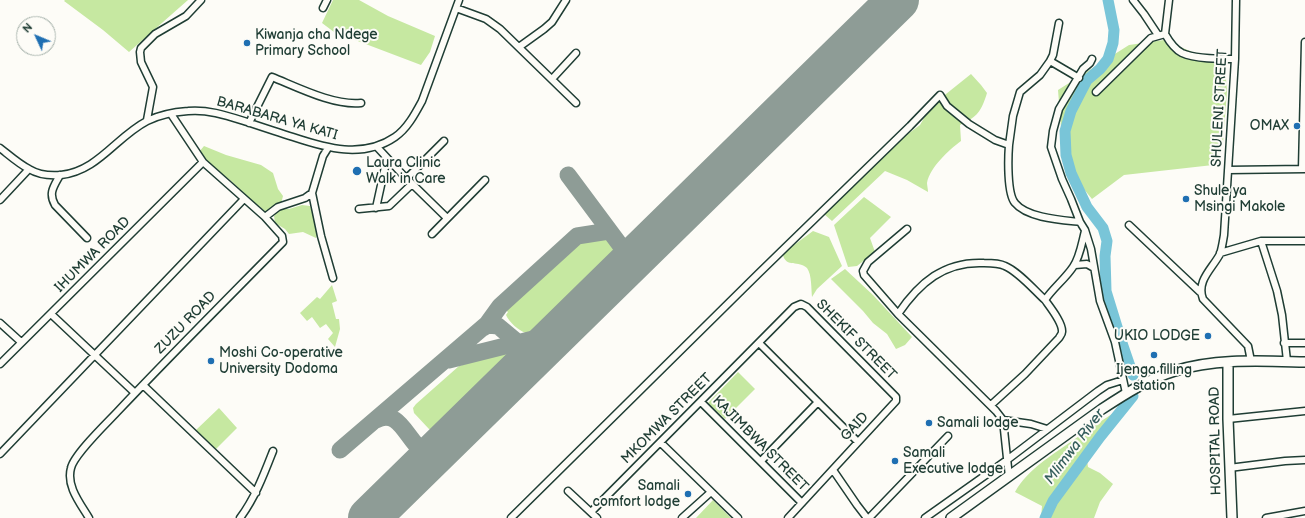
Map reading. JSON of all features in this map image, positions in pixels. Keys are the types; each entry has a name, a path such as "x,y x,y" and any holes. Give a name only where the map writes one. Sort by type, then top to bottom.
{"main road":[{"path":"951,518 1126,393 1152,380 1175,371 1200,365 1251,361 1305,362"},
{"name":"HOSPITAL ROAD","path":"1228,362 1229,468 1232,518"}],"street":[{"path":"147,120 153,87 142,62 140,52 141,48 155,34 190,13 201,0"},
{"path":"323,8 327,0"},
{"name":"BARABARA YA KATI","path":"0,148 29,170 49,176 73,174 92,165 131,131 147,120 189,110 218,113 328,148 350,150 377,147 395,137 406,126 422,101 459,0"},
{"path":"519,47 552,22 566,0"},
{"path":"1133,0 1158,35"},
{"path":"1169,0 1165,34 1172,44 1182,52 1207,59 1234,60"},
{"name":"SHULENI STREET","path":"1200,292 1201,285 1220,253 1224,235 1236,0"},
{"path":"456,8 486,19 500,29 576,103"},
{"path":"1059,23 1053,55 1050,61 1040,75 1020,92 1013,116 1009,146 1010,188 1013,199 1020,208 1059,220 1080,222"},
{"path":"1096,92 1151,38 1165,34"},
{"path":"1228,170 1304,169 1305,42"},
{"path":"552,79 576,53"},
{"path":"1092,59 1059,108 1053,131 1051,148 1062,179 1080,222 1085,230 1100,301 1115,342 1126,393"},
{"path":"1050,61 1079,78"},
{"path":"248,123 272,77 336,101 352,104 361,103"},
{"path":"511,518 940,95 947,106 969,124 995,140 1009,146"},
{"name":"ZUZU ROAD","path":"89,518 71,484 70,477 72,462 89,441 135,393 283,242 282,236 265,217 203,162 171,114"},
{"path":"407,178 444,141"},
{"path":"377,147 447,218"},
{"path":"328,148 323,156 312,193 321,236 333,278"},
{"path":"376,208 387,158"},
{"name":"IHUMWA ROAD","path":"0,364 203,162"},
{"path":"0,200 29,170"},
{"path":"60,175 52,190 51,199 87,238"},
{"path":"432,234 485,180"},
{"path":"359,209 389,206 412,184"},
{"path":"265,217 278,207 305,198 312,193"},
{"path":"0,454 244,199"},
{"path":"1129,225 1200,292 1203,299 1248,346 1251,361"},
{"path":"907,230 868,262 863,271 866,278 898,314 991,405 1003,420 1008,477"},
{"path":"1045,300 1075,265 1085,230"},
{"path":"1220,253 1261,241 1305,241"},
{"path":"1261,241 1277,291 1282,315 1287,361"},
{"path":"898,314 919,287 928,280 956,266 974,262 1005,266 1018,275 1045,300 1056,316 1061,327 1062,332 1059,338 1025,374 991,405"},
{"path":"1075,265 1087,264 1094,268"},
{"name":"SHEKIF STREET","path":"759,343 794,307 801,304 807,307 896,397 896,401"},
{"path":"51,314 135,393"},
{"path":"0,323 21,342"},
{"path":"759,343 858,442"},
{"name":"MKOMWA STREET","path":"591,512 759,343"},
{"path":"1284,343 1305,343"},
{"path":"925,518 1007,460 1098,391 1107,385 1124,380"},
{"path":"143,385 256,493"},
{"name":"GAID","path":"788,518 896,401"},
{"name":"KAJIMBWA STREET","path":"701,402 802,503"},
{"path":"761,461 818,402"},
{"path":"1228,419 1305,411"},
{"path":"1003,420 1031,424 1047,429"},
{"path":"833,470 857,505 868,518 948,436"},
{"path":"661,443 738,518"},
{"path":"240,518 246,511 256,493 273,451"},
{"path":"1229,468 1305,460"},
{"path":"568,491 597,518"},
{"path":"682,518 711,492"},
{"path":"1266,518 1305,511"}],"green space":[{"path":"188,0 129,52 103,30 64,1"},
{"path":"333,0 359,0 388,16 435,36 430,52 421,65 334,32 322,23"},
{"path":"1164,40 1225,66 1227,91 1223,143 1213,165 1124,175 1092,199 1064,165 1058,90 1129,45"},
{"path":"971,74 987,93 985,99 978,113 960,125 961,141 946,154 932,171 927,183 928,192 907,180 885,171 832,221 824,214 897,142 920,125 928,111"},
{"path":"204,146 226,155 261,165 273,173 278,189 283,196 281,204 266,212 202,156 199,152"},
{"path":"864,197 891,217 870,238 875,252 857,266 848,267 834,225"},
{"path":"302,205 310,206 318,232 316,238 303,232 289,234 285,229 275,223 274,216 280,209 289,209"},
{"path":"813,231 829,237 842,266 817,289 812,297 811,278 807,268 800,264 790,263 783,255"},
{"path":"605,236 614,244 616,250 615,256 546,324 526,333 517,328 507,318 506,315 508,312 504,309 583,238"},
{"path":"845,269 873,295 912,337 905,345 896,349 887,334 873,323 831,279"},
{"path":"332,285 337,301 332,303 336,319 339,319 340,329 335,347 328,339 333,333 326,324 320,328 312,317 307,321 300,313 317,297 320,299"},
{"path":"505,352 509,356 510,360 437,430 429,429 414,413 413,408 416,404 459,366"},
{"path":"738,372 755,389 725,419 708,403"},
{"path":"1129,404 1087,460 1088,467 1100,473 1113,484 1100,502 1094,518 1041,518 1042,506 1015,492 1026,476 1040,464 1100,422"},
{"path":"219,408 237,428 216,449 196,430"},
{"path":"713,500 731,518 696,518"}],"waterway":[{"name":"Mlimwa River","path":"1108,0 1114,30 1113,43 1108,59 1100,69 1087,80 1071,111 1065,131 1066,155 1071,173 1087,207 1103,228 1107,241 1105,256 1106,291 1133,375"},
{"name":"Mlimwa River","path":"1045,518 1053,501 1100,437 1133,396"}],"taxiway":[{"path":"568,175 632,261"},
{"path":"340,450 487,324 500,306 577,236 609,231"},
{"path":"483,328 488,325 498,326 528,351 540,350"},
{"path":"449,360 549,335 563,328"},
{"path":"376,420 385,417 392,418 404,428 420,448 426,452 438,450"}],"runway":[{"path":"369,518 898,0"}],"place":[{"name":"Kiwanja cha Ndege Primary School","path":"247,43"},
{"name":"OMAX","path":"1297,126"},
{"name":"Laura Clinic Walk in Care","path":"357,171"},
{"name":"Shule ya Msingi Makole","path":"1186,199"},
{"name":"UKIO LODGE","path":"1208,336"},
{"name":"Ijenga filling station","path":"1154,355"},
{"name":"Moshi Co-operative University Dodoma","path":"211,361"},
{"name":"Samali lodge","path":"929,423"},
{"name":"Samali Executive lodge","path":"895,461"},
{"name":"Samali comfort lodge","path":"688,494"}]}
